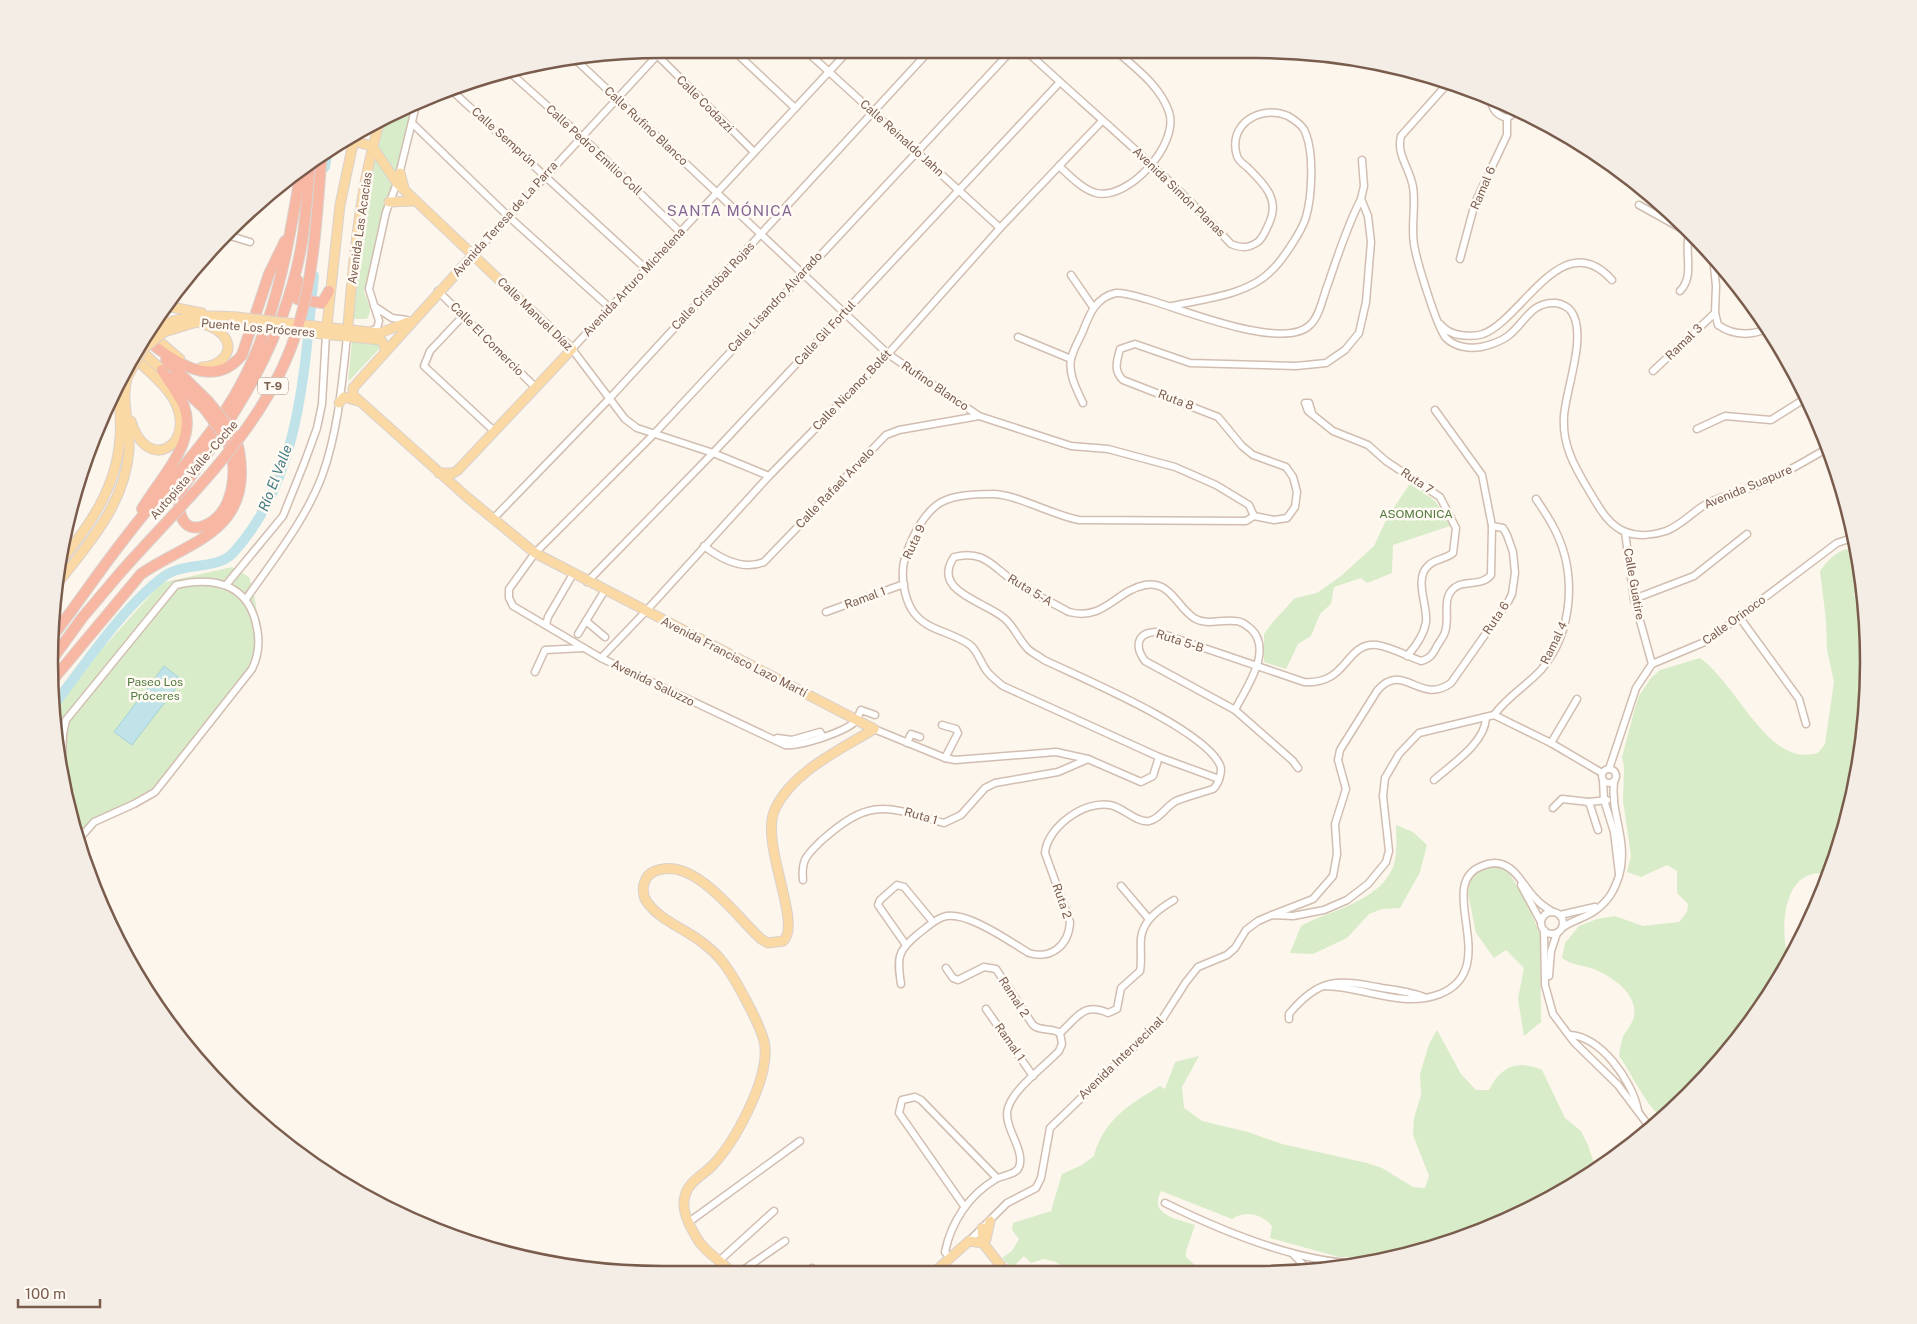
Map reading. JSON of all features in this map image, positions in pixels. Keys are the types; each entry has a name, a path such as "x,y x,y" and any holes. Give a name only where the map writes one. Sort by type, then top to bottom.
{"highway":[{"name":"Autopista Valle - Coche","path":"58,651 82,618 120,573 228,453 253,420 283,368 298,328 309,282 321,163"},
{"path":"310,170 295,296 297,299 320,303 323,302 329,291"},
{"name":"Autopista Valle - Coche","path":"59,628 129,533 208,436 239,388 251,365 274,305 291,229 300,178"},
{"path":"150,341 176,362 191,369 206,372 213,371 236,361 242,355 269,274 291,229"},
{"path":"229,434 233,476 232,489 226,505 210,523 202,526 187,524 182,520 178,511 179,496 183,487 220,436 256,378 283,312 301,249"},
{"path":"58,673 140,574 159,561 193,546 224,522 240,488 240,454 229,434 206,405 149,342"},
{"path":"162,370 206,405"},
{"name":"T-9","path":"129,533 155,487 182,448 186,436 188,425 184,408 162,370"}],"main road":[{"name":"Avenida Las Acacias","path":"348,333 353,263 372,146 377,129"},
{"path":"357,140 372,146"},
{"name":"Avenida Las Acacias","path":"326,330 340,205 353,142"},
{"name":"Calle Manuel Díaz","path":"372,146 397,183 572,349"},
{"path":"388,172 400,170 407,193"},
{"path":"388,202 416,201"},
{"name":"Avenida Teresa de La Parra","path":"352,392 438,291 473,255"},
{"path":"173,307 217,315"},
{"name":"Puente Los Próceres","path":"155,332 179,319 217,315 238,321"},
{"path":"348,333 386,332 415,318"},
{"name":"Puente Los Próceres","path":"148,343 162,329 197,322 238,321 348,333"},
{"path":"153,335 181,359 202,367 219,364 227,353 227,340 217,330 197,322"},
{"path":"348,333 381,340 385,346 385,352"},
{"name":"Avenida Arturo Michelena","path":"458,470 493,430 572,349"},
{"path":"143,352 162,370"},
{"path":"119,398 144,446 161,450 170,448 177,442 180,424 174,400 137,362"},
{"name":"Puente Los Próceres","path":"122,403 123,389"},
{"name":"Avenida Francisco Lazo Martí","path":"352,392 362,404 439,473 535,553 587,582 874,729"},
{"path":"339,403 342,398 347,397 362,404"},
{"path":"68,552 93,519 110,484 120,446 122,403"},
{"path":"64,574 107,518 121,486 128,456 129,439 122,403"},
{"path":"439,473 453,473 458,470"},
{"path":"458,470 456,481 462,492"},
{"path":"725,1266 702,1247 689,1222 684,1206 685,1194 692,1183 712,1167 729,1147 744,1121 764,1061 765,1047 763,1038 736,983 722,961 711,949 661,916 647,903 643,888 644,881 649,874 656,870 673,868 680,870 698,879 721,897 760,939 768,943 783,942 788,934 788,918 771,844 771,821 775,809 800,777 874,729"},
{"path":"985,1246 990,1221"},
{"path":"982,1228 985,1246 1001,1266"},
{"path":"965,1244 985,1246"},
{"name":"Avenida Intervecinal","path":"940,1266 965,1244"}],"street":[{"name":"Avenida Teresa de La Parra","path":"473,255 545,174 617,98 650,58"},
{"name":"Calle Codazzi","path":"659,58 754,152"},
{"path":"742,58 795,108"},
{"name":"Calle Reinaldo Jahn","path":"813,58 1000,228"},
{"name":"Avenida Arturo Michelena","path":"572,349 841,58"},
{"name":"Calle Cristóbal Rojas","path":"492,519 610,398 922,58"},
{"name":"Calle Lisandro Alvarado","path":"535,553 653,435 802,273 1005,58"},
{"name":"Avenida Simón Planas","path":"1034,58 1152,164 1231,244 1245,248 1262,238 1273,211 1269,189 1237,158 1235,141 1240,127 1259,113 1272,111 1295,120 1306,134 1311,195 1306,219 1271,272 1253,284 1231,292 1172,306"},
{"path":"1060,166 1087,189 1098,193 1112,193 1127,186 1152,164 1167,141 1170,113 1158,90 1124,58"},
{"name":"Calle Rufino Blanco","path":"582,63 716,192"},
{"name":"Calle Pedro Emilio Coll","path":"514,76 581,136 680,232"},
{"name":"Calle Gil Fortul","path":"587,582 713,453 1060,82"},
{"path":"1444,88 1401,136 1399,143 1400,152 1413,184 1414,247 1438,322 1444,335 1454,344 1462,347 1480,347 1505,338 1537,306 1546,303 1560,304 1571,312 1577,325 1578,341 1565,408 1566,445 1576,469 1598,505 1611,521 1625,532"},
{"name":"Calle Semprún","path":"457,94 646,269"},
{"path":"1492,107 1500,116 1507,118 1511,115"},
{"path":"370,332 377,328 379,321 369,289 388,202 397,183 415,111"},
{"name":"Ramal 6","path":"1460,259 1475,203 1507,135 1507,118"},
{"name":"Calle Nicanor Bolét","path":"601,658 646,612 769,476 888,354 1000,228 1102,121"},
{"path":"412,124 508,216 609,307"},
{"name":"Ruta 8","path":"1254,516 1274,520 1287,518 1295,507 1297,492 1293,477 1286,467 1253,455 1242,446 1218,417 1123,380 1118,375 1116,365 1120,349 1135,344 1190,363 1296,366 1326,363 1345,350 1359,333 1366,302 1371,242 1368,216 1362,199 1364,186 1362,160"},
{"name":"Rufino Blanco","path":"716,192 888,354 979,416"},
{"path":"1083,403 1074,383 1071,359 1093,307 1104,298 1116,293 1172,306 1210,320 1274,335 1295,333 1310,326 1319,310 1350,220 1362,199"},
{"path":"1639,205 1668,221"},
{"path":"233,237 250,242"},
{"path":"1680,291 1688,278 1688,241"},
{"path":"1438,322 1454,334 1468,336 1482,334 1495,326 1560,267 1584,264 1597,266 1612,280"},
{"path":"1713,268 1716,286 1715,313 1718,325 1732,332 1752,334 1761,331"},
{"path":"1071,275 1093,307"},
{"name":"Calle El Comercio","path":"438,291 535,388"},
{"path":"373,305 397,320 415,318"},
{"name":"Ramal 3","path":"1653,371 1715,313"},
{"path":"463,316 430,351 424,366 493,430"},
{"path":"226,586 283,516 305,461 317,428 322,404 326,330"},
{"path":"246,599 312,499 323,474 339,403 348,333"},
{"path":"1018,337 1071,359"},
{"name":"Calle Manuel Díaz","path":"572,349 624,419 653,435 713,453 769,476"},
{"path":"1698,429 1725,416 1771,420 1800,402"},
{"path":"1257,667 1304,682 1314,683 1334,676 1358,648 1378,645 1421,661 1431,656 1446,631 1448,597 1453,588 1461,584 1480,583 1491,575 1492,526 1482,475 1435,410"},
{"name":"Ruta 7","path":"1312,413 1333,431 1368,445 1386,461 1440,497 1456,528 1453,553 1446,559 1430,564 1424,571 1421,581 1426,620 1420,638 1407,656"},
{"path":"979,416 1071,446 1108,448 1175,467 1216,485 1249,505 1254,516"},
{"name":"Calle Rafael Arvelo","path":"704,546 732,563 750,565 764,562 886,435 899,430 979,416"},
{"name":"Avenida Suapure","path":"1625,532 1641,535 1665,531 1708,502 1757,486 1821,452"},
{"name":"Ruta 9","path":"1219,779 1159,757 1003,686 987,672 972,646 921,620 908,601 904,584 905,558 917,532 931,510 945,500 954,498 1000,494 1064,517 1079,520 1246,521 1254,516"},
{"name":"Ramal 4","path":"1494,715 1549,659 1568,612 1568,578 1561,544 1554,528 1536,499"},
{"name":"Ruta 6","path":"1272,915 1313,899 1334,876 1337,854 1335,824 1346,789 1338,760 1340,750 1377,690 1384,683 1398,679 1435,692 1452,684 1508,602 1515,573 1513,552 1507,535 1502,528 1492,526"},
{"name":"Calle Guatire","path":"1625,532 1634,599 1652,664"},
{"path":"1634,599 1694,576 1747,534"},
{"name":"Calle Orinoco","path":"1652,664 1700,645 1740,618 1837,543 1847,540"},
{"name":"Avenida Saluzzo","path":"535,553 509,589 509,598 513,606 601,658 785,745 802,744 823,737 856,720 861,710 876,715"},
{"name":"Ruta 5-A","path":"1219,779 1220,765 1206,748 1158,714 1044,660 1028,649 1005,618 954,586 947,575 947,568 954,556 962,554 988,560 996,564 1014,581 1069,612 1078,614 1099,611 1146,585 1165,588 1192,617 1202,621 1212,623 1234,620 1243,622 1253,631 1258,641 1257,667 1234,710"},
{"path":"546,625 548,617 573,574"},
{"path":"63,739 66,720 176,585 195,581 226,586 246,599 255,619 259,641 257,659 252,670 155,792 134,804 94,822 83,834"},
{"name":"Ramal 1","path":"826,612 904,584"},
{"path":"578,634 605,590"},
{"path":"1740,618 1799,699 1806,724"},
{"path":"586,621 605,637"},
{"name":"Ruta 5-B","path":"1234,710 1145,661 1138,652 1138,643 1141,636 1149,632 1158,632 1257,667"},
{"path":"536,672 545,650 585,648"},
{"path":"1602,773 1610,769 1636,688 1652,664"},
{"path":"1551,743 1577,699"},
{"path":"1234,710 1293,761 1298,768"},
{"path":"1272,915 1293,916 1324,910 1347,900 1368,884 1386,862 1389,851 1383,787 1384,778 1399,754 1419,733 1494,715 1551,743 1602,773"},
{"path":"1434,780 1481,737 1486,726 1486,718"},
{"path":"942,725 956,730 958,733 945,758"},
{"name":"Avenida Francisco Lazo Martí","path":"874,729 945,758 955,760 1056,752 1088,759 1141,782 1153,776 1159,757"},
{"path":"777,738 792,740 820,732 823,737"},
{"path":"907,743 911,734 920,737"},
{"name":"Ruta 1","path":"804,880 802,866 807,854 843,821 856,814 874,808 894,808 944,823 961,816 985,788 995,783 1058,772 1088,759"},
{"path":"1518,877 1543,927 1550,933 1593,912 1612,894 1623,865 1623,848 1613,799 1616,775 1610,769"},
{"path":"1602,773 1604,800 1613,826 1619,876"},
{"name":"Ruta 2","path":"906,945 933,922 943,917 956,916 979,924 1029,953 1038,956 1057,950 1066,940 1070,931 1070,922 1045,853 1046,845 1054,832 1066,820 1082,810 1098,805 1115,806 1141,820 1148,821 1156,818 1176,801 1213,789 1219,779"},
{"path":"1603,780 1608,783 1614,781"},
{"path":"1553,808 1562,799 1589,802 1613,799"},
{"path":"1589,802 1598,830"},
{"path":"1615,849 1619,851 1623,848"},
{"path":"1324,986 1344,987 1378,996 1416,1000 1439,994 1458,984 1467,968 1469,951 1463,896 1469,875 1480,866 1495,863 1508,868 1518,877 1534,898 1560,915 1601,906"},
{"path":"901,984 899,960 906,945 879,907 880,900 897,886 904,887 933,922"},
{"path":"1120,886 1149,919"},
{"path":"949,1257 945,1252 948,1240 964,1206 997,1178 1013,1172 1020,1165 1020,1157 1007,1117 1007,1109 1011,1101 1059,1050 1062,1044 1060,1033 1089,1008 1096,1008 1108,1013 1116,1009 1124,985 1140,971 1141,937 1149,919 1174,900"},
{"path":"1553,912 1546,914 1543,927 1546,994 1553,1014 1574,1042 1605,1070 1646,1122"},
{"name":"Avenida Intervecinal","path":"965,1244 1007,1203 1036,1188 1041,1178 1050,1128 1161,1022 1198,966 1227,955 1235,948 1246,930 1272,915"},
{"path":"1546,994 1549,984 1551,951 1563,921 1560,915"},
{"name":"Ramal 2","path":"946,968 953,978 958,980 984,967 996,969 1033,1025 1060,1033"},
{"path":"1288,1019 1288,1014 1301,1000 1336,981 1380,987 1424,997"},
{"path":"1378,996 1380,987"},
{"name":"Ramal 1","path":"986,1009 1033,1076"},
{"path":"1569,1035 1580,1035 1614,1062 1636,1101 1638,1111"},
{"path":"1605,1070 1614,1062"},
{"path":"964,1206 900,1113 902,1100 915,1097 921,1100 997,1178"},
{"path":"689,1222 800,1140"},
{"path":"1165,1203 1226,1229 1292,1253 1332,1261"},
{"path":"719,1260 774,1211"},
{"path":"748,1266 785,1241"},
{"path":"1292,1253 1302,1264"},
{"path":"1307,1264 1310,1256"}],"green space":[{"path":"412,112 364,292 370,312 367,319 353,319 370,180 384,126"},
{"path":"352,341 373,342 381,347 348,382"},
{"name":"ASOMONICA","path":"1411,482 1436,502 1450,526 1393,545 1392,573 1367,583 1361,578 1334,587 1331,604 1320,614 1311,636 1298,644 1286,669 1264,662 1264,634 1272,623 1295,598 1317,593 1341,576 1374,546 1387,518"},
{"path":"1849,549 1858,622 1860,662 1858,702 1848,780 1827,856 1820,874 1813,874 1803,878 1795,886 1789,897 1784,923 1786,950 1758,998 1709,1061 1657,1113 1646,1100 1619,1056 1623,1037 1634,1016 1634,1008 1629,994 1624,988 1604,974 1570,963 1562,958 1565,943 1579,926 1597,919 1615,916 1643,926 1679,922 1687,912 1688,904 1677,893 1677,871 1667,865 1641,877 1627,872 1631,856 1623,801 1624,767 1622,757 1639,696 1651,678 1660,670 1700,658 1722,680 1756,723 1779,745 1798,754 1818,753 1825,744 1834,682 1827,650 1826,620 1820,571 1836,554"},
{"name":"Paseo Los Próceres","path":"232,567 249,577 254,594 260,633 246,681 164,782 98,819 83,835 69,780 59,705 101,650 161,583"},
{"path":"1396,825 1413,832 1427,845 1420,872 1400,908 1382,909 1369,914 1347,938 1313,954 1290,953 1301,926 1353,904 1377,889 1386,879 1396,857"},
{"path":"1491,865 1501,866 1508,871 1525,899 1540,934 1541,1022 1524,1036 1518,999 1524,968 1506,950 1494,958 1476,933 1468,894 1471,877 1479,869"},
{"path":"1437,1030 1461,1074 1476,1090 1489,1090 1493,1082 1511,1067 1525,1065 1542,1070 1565,1118 1581,1131 1594,1163 1557,1186 1486,1220 1411,1246 1373,1255 1339,1257 1270,1238 1272,1226 1258,1216 1248,1214 1232,1219 1161,1191 1158,1206 1161,1211 1173,1218 1195,1225 1186,1251 1186,1257 1196,1266 1062,1266 1056,1262 1044,1259 1031,1263 1024,1256 1014,1266 1010,1266 1002,1258 1012,1251 1019,1239 1012,1230 1013,1223 1051,1211 1062,1174 1082,1165 1094,1156 1104,1132 1119,1114 1138,1099 1160,1086 1165,1089 1175,1062 1199,1056 1182,1087 1184,1108 1202,1121 1248,1132 1282,1144 1367,1163 1382,1168 1413,1187 1425,1188 1429,1176 1413,1135 1414,1118 1421,1095 1420,1074 1429,1044"}],"water":[{"path":"164,666 182,680 132,745 114,732"}],"waterway":[{"name":"Río El Valle","path":"325,167 326,159"},
{"name":"Río El Valle","path":"59,698 103,639 148,590 171,572 226,559 256,524 273,492 286,458 295,422 307,349 314,276"}],"district":[{"name":"SANTA MÓNICA","path":"730,210"}]}
